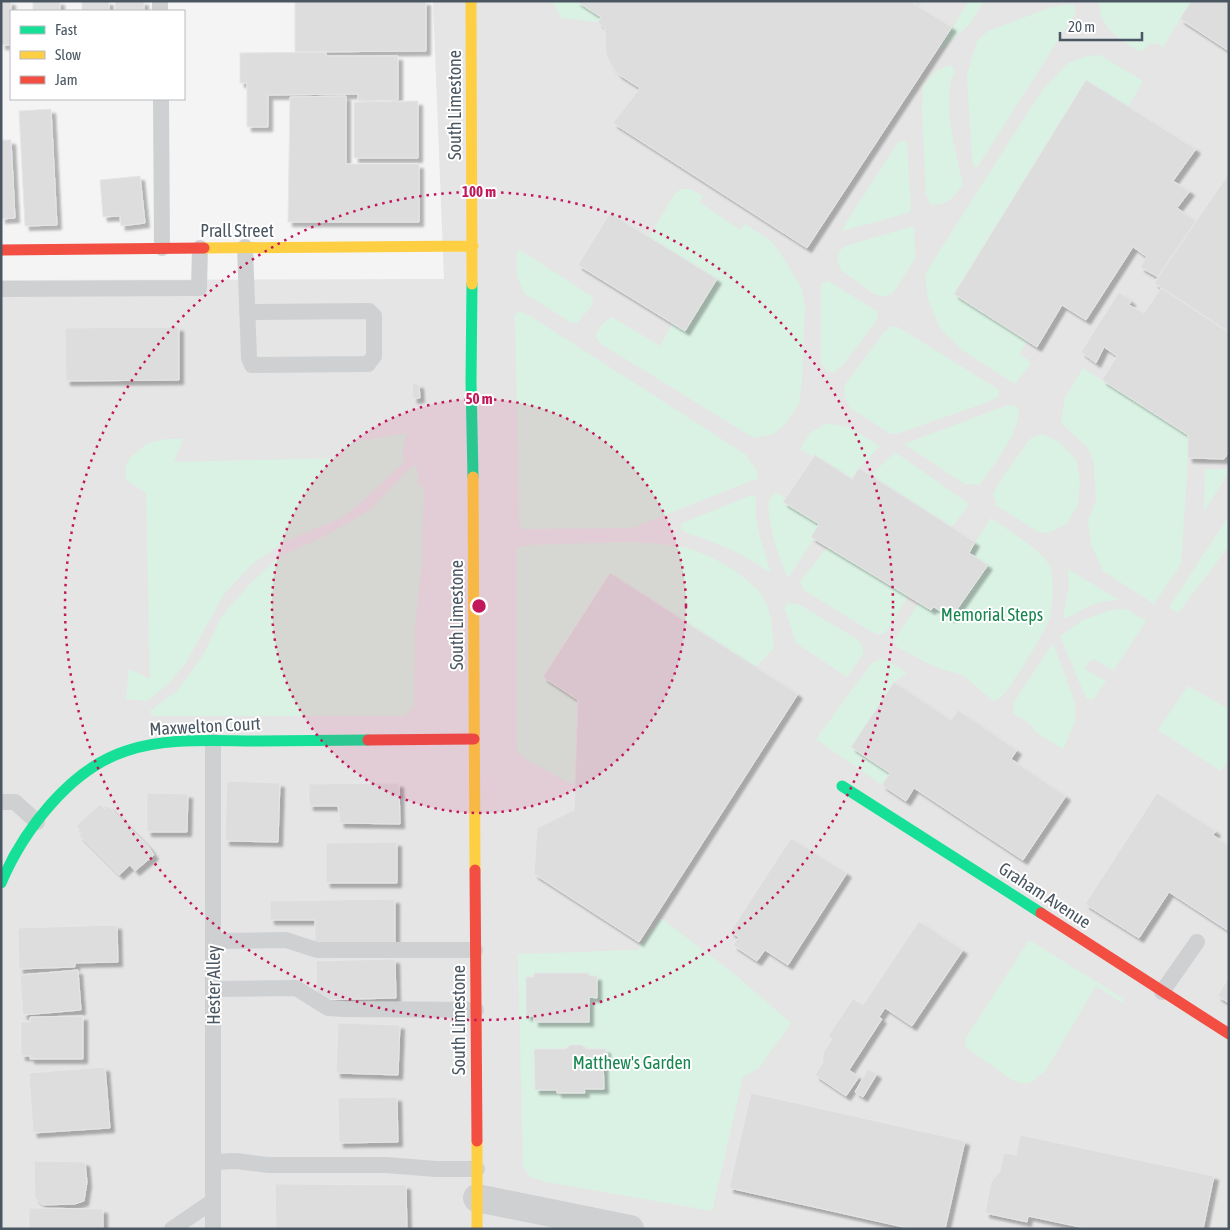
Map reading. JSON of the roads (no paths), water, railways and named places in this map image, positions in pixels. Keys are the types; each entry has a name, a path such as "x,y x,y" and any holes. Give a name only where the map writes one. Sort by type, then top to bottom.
{"street":[{"name":"South Limestone","path":"471,1 473,246 470,381 474,536 478,1229"},
{"name":"Prall Street","path":"1,250 473,246"},
{"name":"Maxwelton Court","path":"1,883 23,840 73,783 103,760 124,751 151,744 212,741 474,739"},
{"name":"Graham Avenue","path":"842,786 1229,1034"},
{"path":"477,1198 630,1229"}],"lane":[{"path":"161,100 162,248"},
{"path":"1,289 199,288 200,248"},
{"path":"245,248 247,312 249,358 252,365 368,364 374,356 374,316 369,311 247,312"},
{"name":"Hester Alley","path":"212,741 213,1229"},
{"path":"1,802 15,802 37,822"},
{"path":"213,942 286,940 318,950 475,950"},
{"path":"1162,992 1197,942"},
{"path":"213,989 296,988 328,1008 476,1010"},
{"path":"213,1162 236,1161 268,1165 386,1165 436,1169 477,1168"},
{"path":"172,1229 213,1201"}],"park label":[{"name":"Memorial Steps","path":"992,614"},
{"name":"Matthew's Garden","path":"632,1062"}]}
